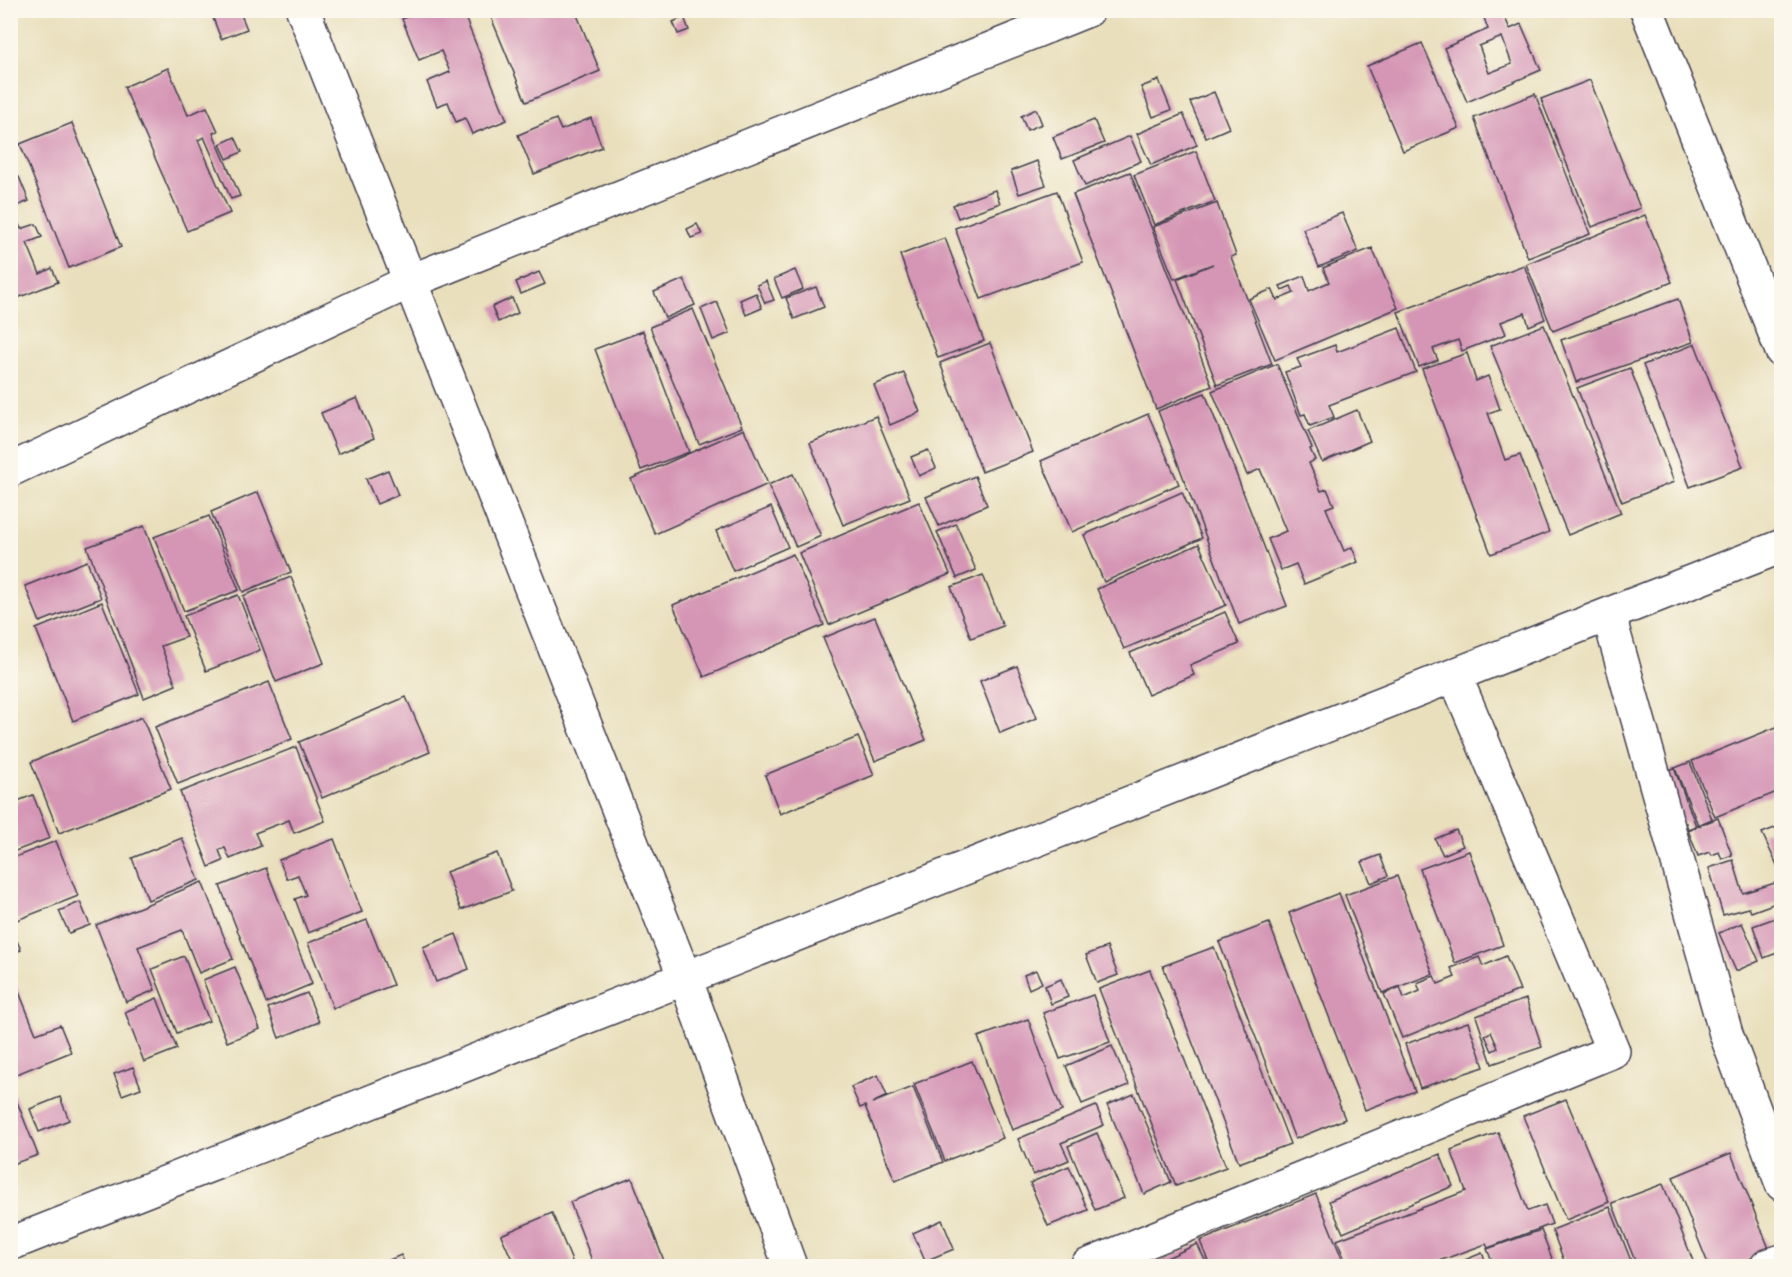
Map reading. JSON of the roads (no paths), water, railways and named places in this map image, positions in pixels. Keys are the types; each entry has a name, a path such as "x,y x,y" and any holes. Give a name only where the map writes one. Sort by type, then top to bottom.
{"street":[{"path":"303,10 685,978 790,1266"},
{"path":"10,470 411,281 1088,10"},
{"path":"1647,10 1782,351"},
{"path":"10,1244 467,1062 1782,546"},
{"path":"1609,615 1726,1034 1782,1184"},
{"path":"1087,1266 1613,1052 1455,676"},
{"path":"1767,1266 1782,1260"}]}
